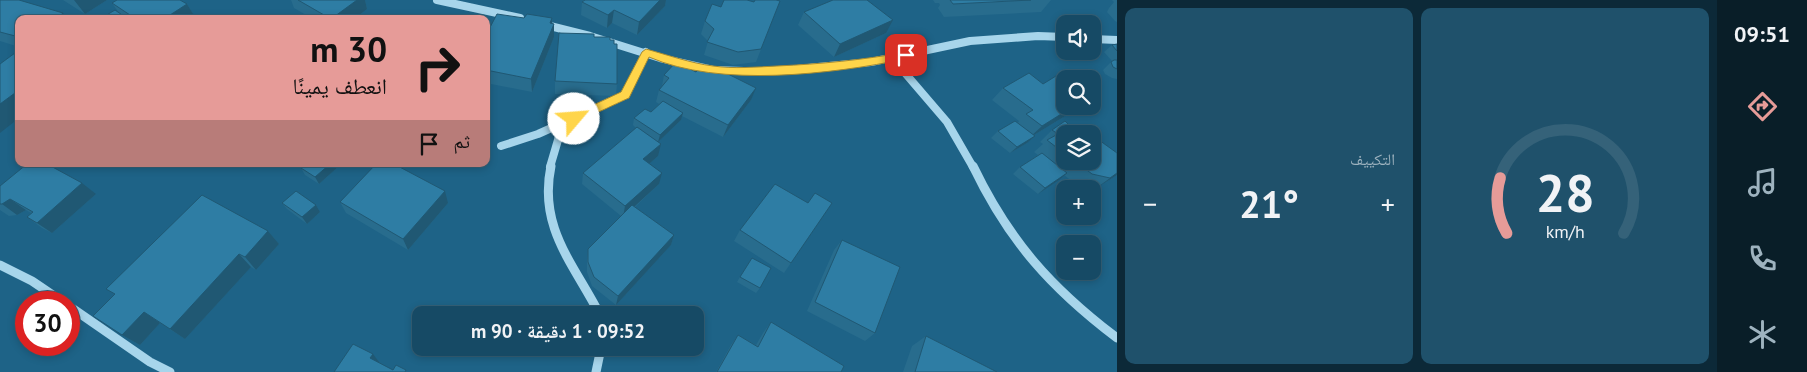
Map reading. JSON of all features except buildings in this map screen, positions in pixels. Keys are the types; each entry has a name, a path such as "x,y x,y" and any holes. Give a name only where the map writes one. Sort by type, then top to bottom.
{"street":[{"path":"437,0 528,20"},
{"path":"537,23 646,52 660,58 713,70 776,72 893,59 970,41 1038,36 1056,37"},
{"path":"1101,39 1117,40"},
{"path":"501,146 538,134 625,95 646,52"},
{"path":"893,59 943,117 961,143 1004,224 1030,257 1056,288 1117,338"},
{"path":"563,123 550,160 546,192 551,220 566,258 595,306"},
{"path":"0,265 32,281 47,291"},
{"path":"80,314 150,362 170,372"},
{"path":"596,372 599,356"}],"route":[{"path":"574,119 602,104 625,95 646,52 660,58 713,70 776,72 871,62 906,55"}]}
